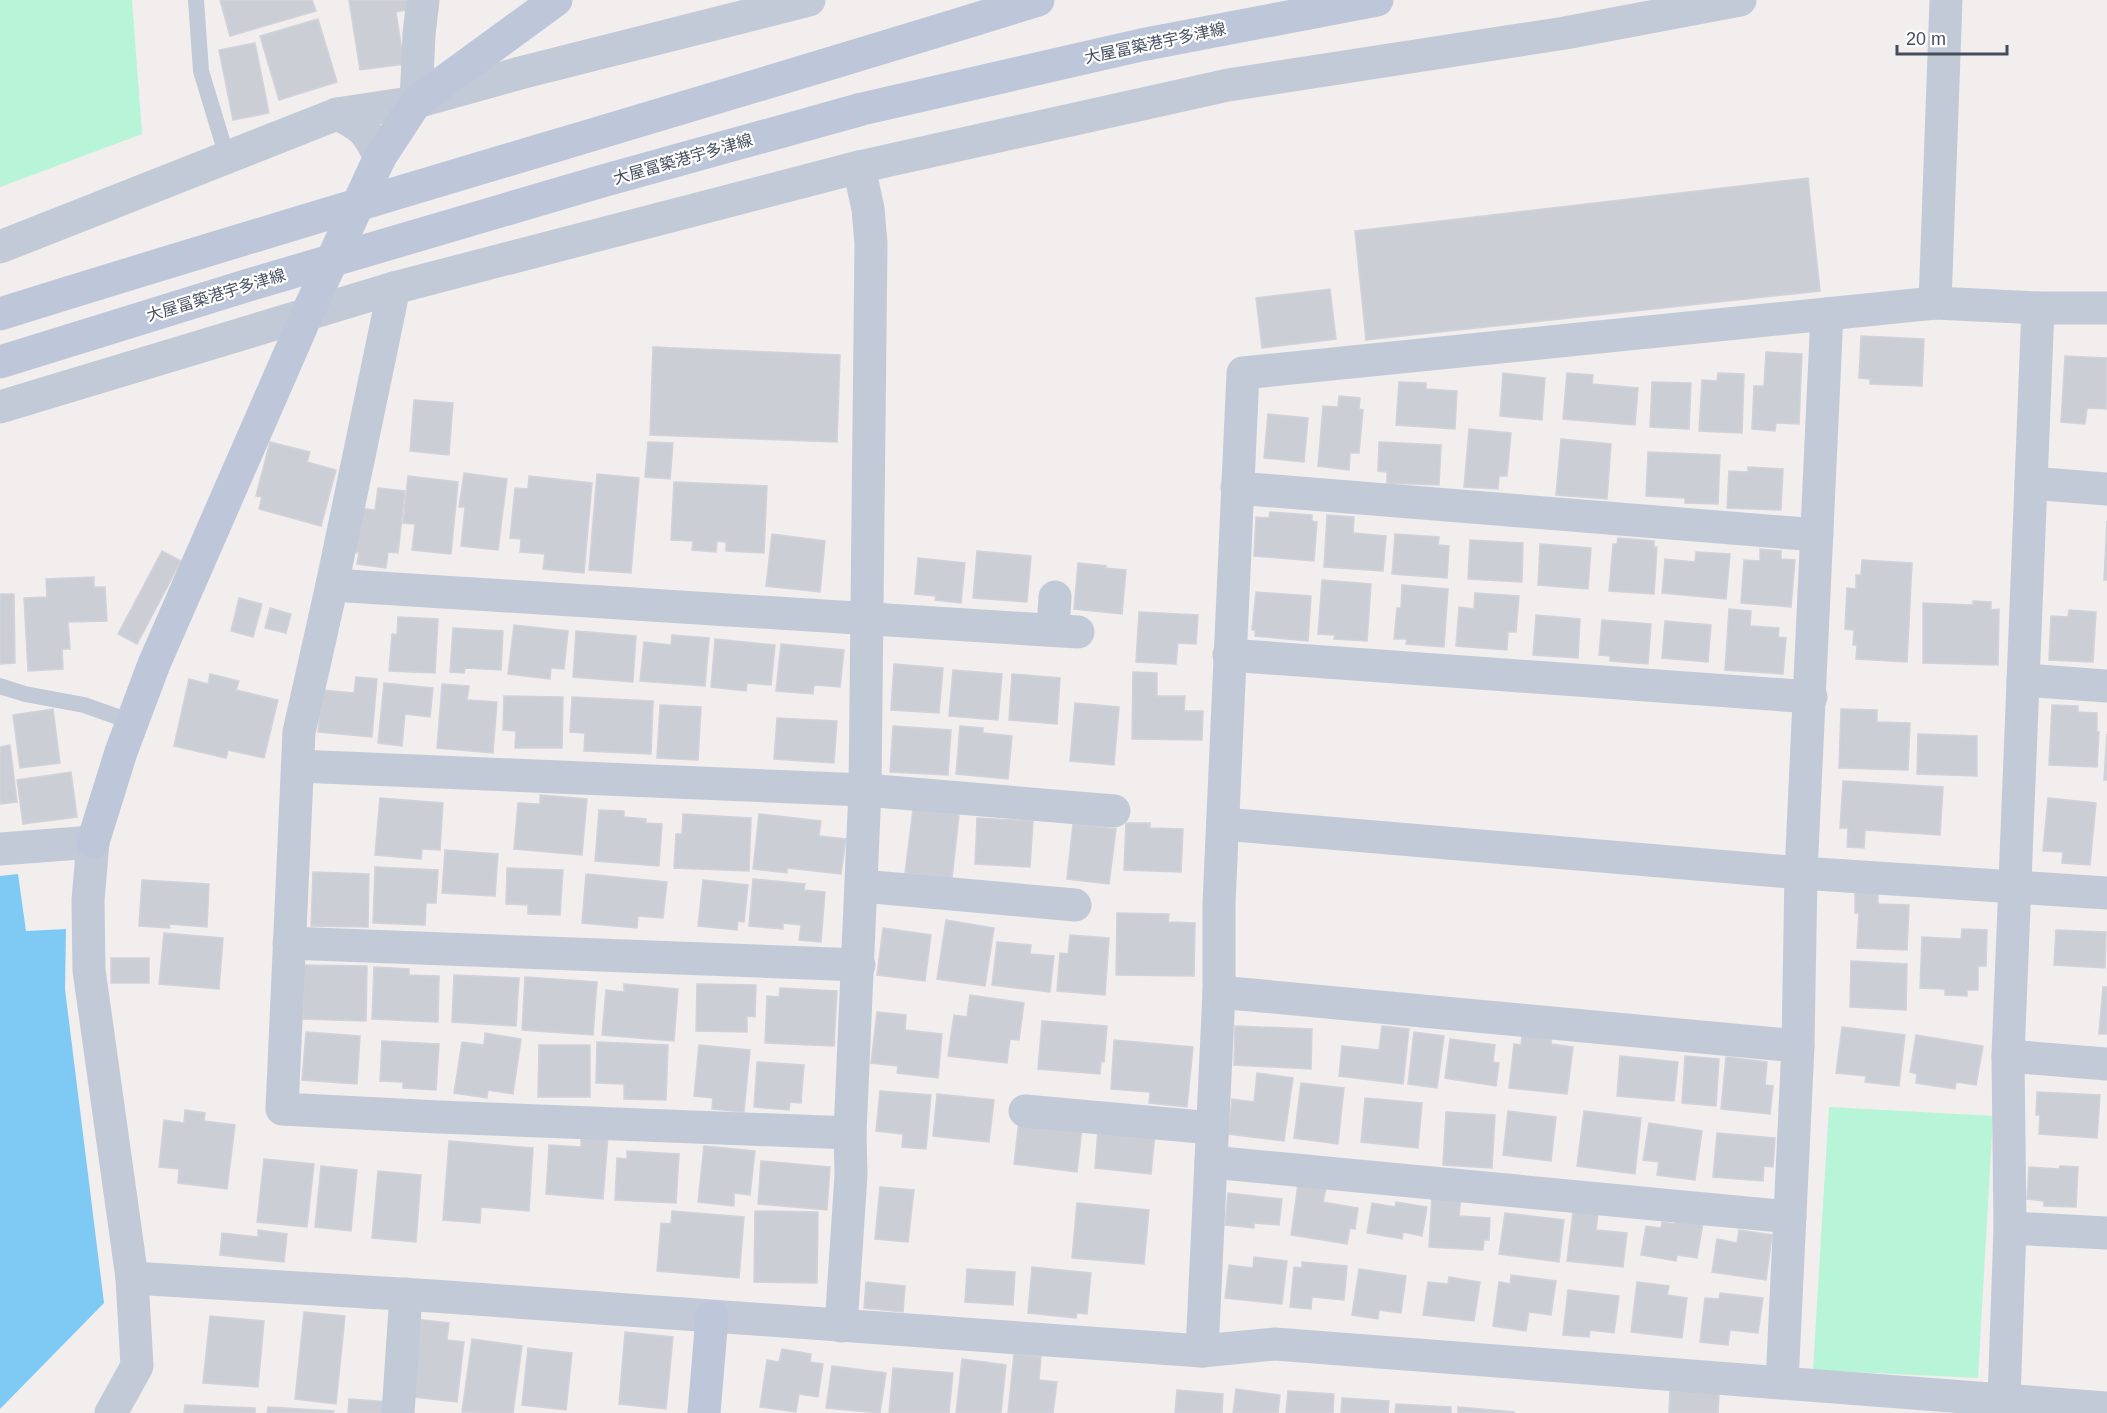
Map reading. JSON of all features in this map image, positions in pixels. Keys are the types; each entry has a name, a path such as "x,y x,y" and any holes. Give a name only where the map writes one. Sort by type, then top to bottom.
{"main road":[{"path":"93,842 121,752 154,664 307,314 380,157 416,102 556,0"},
{"path":"0,314 241,239 1038,0"},
{"name":"大屋冨築港宇多津線","path":"0,362 252,284 599,182 862,109 1141,45 1377,0"},
{"path":"704,1413 712,1317"}],"street":[{"path":"416,102 423,0"},
{"path":"0,247 337,114 416,102 520,73 809,0"},
{"path":"0,407 394,288 859,167 1228,85 1565,33 1740,0"},
{"path":"1935,303 1946,0"},
{"path":"337,114 355,123 369,135 380,157"},
{"path":"841,1326 851,1175 850,1133 862,886 868,618 871,243 868,208 859,167"},
{"path":"394,288 299,732 282,1109 850,1133"},
{"path":"1202,1351 1219,992 1219,903 1229,655 1243,373 1935,303 2038,308 2107,308"},
{"path":"2004,1400 2010,1228 2008,1056 2038,308"},
{"path":"1782,1383 1798,1046 1801,873 1811,698 1827,314"},
{"path":"2031,483 2107,489"},
{"path":"1237,488 1817,535"},
{"path":"332,585 1066,631 1055,597"},
{"path":"1229,655 1811,698"},
{"path":"2023,680 2107,686"},
{"path":"298,766 865,790 1114,811"},
{"path":"1223,824 1801,873 2107,893"},
{"path":"0,849 93,842 88,900 89,970 132,1278 137,1366 111,1413"},
{"path":"862,886 1076,905"},
{"path":"289,943 859,965"},
{"path":"1219,992 1798,1046"},
{"path":"2008,1056 2107,1064"},
{"path":"1025,1111 1212,1128"},
{"path":"1211,1162 1790,1217"},
{"path":"2010,1228 2107,1233"},
{"path":"132,1278 406,1294 1202,1351 1275,1344 2107,1408"},
{"path":"398,1413 406,1294"}],"lane":[{"path":"196,0 201,71 227,157"},
{"path":"0,686 25,694 84,705 132,722"}],"green space":[{"path":"0,0 132,0 142,134 0,187"},
{"path":"1829,1107 1993,1116 1978,1378 1813,1370"}],"water":[{"path":"18,874 26,931 66,929 65,989 104,1303 0,1409 0,876"}],"building":[{"path":"220,0 312,0 316,11 230,36"},
{"path":"349,0 415,0 417,8 396,12 404,64 360,70"},
{"path":"318,19 337,82 279,100 260,36"},
{"path":"255,43 269,113 233,120 219,50"},
{"path":"1808,178 1820,291 1366,340 1355,231"},
{"path":"1330,289 1336,339 1262,348 1256,298"},
{"path":"1861,336 1924,339 1922,386 1870,384 1870,379 1859,378"},
{"path":"653,347 840,355 837,442 650,435"},
{"path":"1766,352 1802,354 1799,424 1776,423 1775,431 1752,429 1754,386 1764,386"},
{"path":"2065,356 2107,358 2106,409 2087,408 2085,424 2061,422"},
{"path":"1503,373 1545,378 1542,420 1500,416"},
{"path":"1567,373 1593,375 1592,384 1638,388 1635,425 1563,419"},
{"path":"1718,373 1744,374 1742,433 1699,431 1702,380 1717,381"},
{"path":"1399,382 1426,383 1426,389 1457,391 1455,429 1396,425"},
{"path":"1652,382 1691,383 1689,429 1650,427"},
{"path":"1339,396 1360,398 1359,409 1363,410 1359,453 1350,453 1349,470 1318,466 1323,406 1338,407"},
{"path":"414,400 453,403 449,455 410,451"},
{"path":"1268,414 1308,418 1304,462 1264,458"},
{"path":"1469,429 1511,433 1507,476 1499,476 1498,489 1464,487"},
{"path":"1561,439 1611,444 1607,499 1556,495"},
{"path":"270,442 310,452 307,462 336,470 321,526 259,509 262,497 256,496"},
{"path":"648,442 673,443 670,479 645,477"},
{"path":"1379,442 1441,445 1439,485 1387,483 1387,472 1378,471"},
{"path":"1648,452 1720,455 1718,504 1685,503 1685,498 1646,496"},
{"path":"1748,467 1783,469 1781,510 1727,508 1729,471 1748,472"},
{"path":"464,473 507,479 498,550 461,546 465,507 459,507"},
{"path":"597,474 639,478 631,573 589,570"},
{"path":"408,476 458,482 451,554 412,550 415,524 403,523"},
{"path":"529,476 592,483 584,573 543,569 545,554 520,552 521,539 510,538 515,488 528,489"},
{"path":"674,482 767,486 764,553 726,551 726,542 717,541 716,552 692,550 693,541 671,540"},
{"path":"378,488 405,491 398,553 388,552 386,568 357,564 359,553 353,552 358,508 375,510"},
{"path":"1270,512 1312,515 1312,521 1317,522 1314,561 1254,556 1256,517 1269,518"},
{"path":"1327,515 1354,517 1353,533 1386,536 1383,571 1324,567"},
{"path":"2107,521 2107,580 2104,580"},
{"path":"772,534 825,541 820,592 766,586"},
{"path":"1395,534 1439,537 1438,545 1449,546 1447,578 1392,574"},
{"path":"1618,538 1654,541 1654,547 1657,547 1654,594 1609,591 1613,544 1617,544"},
{"path":"1470,540 1523,543 1522,582 1468,579"},
{"path":"1540,544 1591,548 1588,589 1538,585"},
{"path":"1760,549 1781,551 1781,559 1795,560 1791,607 1741,603 1744,560 1760,561"},
{"path":"162,551 181,561 137,644 118,634"},
{"path":"977,551 1031,556 1027,602 973,598"},
{"path":"1696,552 1730,554 1726,599 1662,593 1665,559 1695,562"},
{"path":"918,558 965,563 961,603 935,600 936,596 915,594"},
{"path":"1862,560 1912,563 1907,662 1856,659 1857,645 1853,645 1854,630 1845,629 1847,588 1856,589 1856,575 1861,575"},
{"path":"1078,563 1126,570 1122,614 1074,609"},
{"path":"94,577 94,587 105,587 107,621 68,622 70,649 62,649 63,669 28,671 24,598 47,597 46,579"},
{"path":"1322,580 1371,584 1367,641 1334,639 1335,635 1318,634"},
{"path":"1402,585 1448,589 1444,647 1406,644 1407,639 1394,639 1397,608 1401,608"},
{"path":"1256,592 1311,596 1308,641 1255,636 1255,630 1252,630"},
{"path":"1475,593 1519,596 1516,632 1508,632 1507,650 1456,646 1459,607 1474,609"},
{"path":"0,594 14,594 15,663 0,664"},
{"path":"239,598 262,604 253,637 231,631"},
{"path":"1973,601 1991,602 1991,610 1999,609 1998,665 1923,663 1923,603 1973,605"},
{"path":"270,608 291,614 286,633 265,628"},
{"path":"1729,609 1751,611 1750,626 1779,628 1778,637 1786,638 1783,674 1725,670"},
{"path":"2069,610 2096,612 2093,662 2049,660 2051,616 2068,617"},
{"path":"1139,612 1198,615 1196,644 1178,643 1176,664 1136,662"},
{"path":"1536,615 1580,619 1578,658 1533,655"},
{"path":"398,617 438,619 435,673 389,671 392,634 397,635"},
{"path":"1602,620 1651,624 1648,664 1610,661 1610,656 1599,655"},
{"path":"1665,621 1711,625 1708,662 1662,658"},
{"path":"514,625 568,631 564,669 551,668 550,679 508,674"},
{"path":"453,628 503,631 501,670 465,668 464,673 450,672"},
{"path":"576,631 636,636 633,682 573,677"},
{"path":"672,635 709,638 705,686 640,681 644,642 671,645"},
{"path":"715,639 775,645 771,685 747,683 746,691 711,687"},
{"path":"781,644 844,650 840,687 814,685 813,694 776,691"},
{"path":"894,664 943,668 939,713 891,710"},
{"path":"953,670 1002,674 998,720 949,716"},
{"path":"1133,672 1157,673 1157,696 1185,696 1184,711 1203,711 1202,740 1132,739"},
{"path":"210,674 239,681 236,690 278,700 264,758 228,750 226,758 174,746 189,679 208,684"},
{"path":"1012,674 1060,678 1057,724 1009,720"},
{"path":"356,677 377,679 372,737 318,732 322,690 354,693"},
{"path":"384,683 433,688 430,717 405,714 402,746 378,743"},
{"path":"442,684 469,686 467,700 497,702 493,753 437,748"},
{"path":"504,696 563,697 562,748 515,748 516,731 503,730"},
{"path":"572,697 653,701 651,754 584,751 585,733 570,732"},
{"path":"1075,703 1119,707 1114,765 1070,761"},
{"path":"660,705 701,707 698,760 657,758"},
{"path":"2052,705 2078,706 2078,712 2097,713 2097,732 2099,732 2097,767 2049,765"},
{"path":"53,709 60,763 20,768 13,715"},
{"path":"1841,709 1877,710 1877,722 1910,723 1908,770 1839,768"},
{"path":"777,718 837,721 834,763 774,759"},
{"path":"893,726 951,730 948,775 890,772"},
{"path":"960,726 983,728 983,733 1012,736 1008,779 956,774"},
{"path":"1918,734 1977,736 1977,776 1917,774"},
{"path":"2107,734 2107,780 2104,780"},
{"path":"10,745 17,802 0,804 0,747"},
{"path":"71,772 77,817 23,824 17,780"},
{"path":"1843,781 1943,787 1940,835 1865,830 1864,848 1847,847 1848,828 1840,828"},
{"path":"540,795 587,799 582,855 514,849 518,803 540,804"},
{"path":"380,798 443,803 440,850 422,849 421,859 375,855"},
{"path":"2048,798 2096,803 2090,865 2062,863 2063,852 2043,851"},
{"path":"913,809 959,815 952,878 905,873"},
{"path":"599,810 624,811 624,817 646,819 646,823 662,824 659,866 595,861"},
{"path":"683,814 751,818 749,871 674,868 676,834 682,834"},
{"path":"759,814 821,821 819,836 846,839 841,874 787,868 787,873 753,869"},
{"path":"977,818 1033,821 1030,867 975,864"},
{"path":"1126,823 1150,823 1150,828 1183,829 1181,872 1124,870"},
{"path":"1073,824 1116,829 1109,884 1067,879"},
{"path":"445,850 498,854 495,896 442,893"},
{"path":"375,867 438,870 436,903 426,903 425,925 373,923"},
{"path":"507,868 563,870 560,915 528,914 528,905 506,904"},
{"path":"313,872 369,874 368,927 311,926"},
{"path":"586,874 667,882 663,918 638,916 637,928 582,923"},
{"path":"753,879 805,884 804,890 825,892 821,942 799,940 801,925 783,923 783,929 749,926"},
{"path":"142,880 209,884 207,927 169,924 170,928 139,926"},
{"path":"703,880 748,885 744,922 738,921 737,930 698,926"},
{"path":"1855,892 1878,894 1878,904 1909,905 1907,950 1857,948 1859,913 1855,913"},
{"path":"1117,913 1169,914 1168,922 1195,923 1194,976 1116,975"},
{"path":"946,920 994,928 985,986 937,979"},
{"path":"883,928 931,935 925,981 877,975"},
{"path":"1962,929 1987,930 1986,966 1978,966 1978,990 1967,990 1967,996 1945,995 1945,989 1920,988 1922,937 1961,939"},
{"path":"2056,930 2106,932 2105,968 2054,965"},
{"path":"164,933 223,938 219,989 159,984"},
{"path":"1070,935 1109,938 1105,995 1057,991 1060,953 1068,954"},
{"path":"997,942 1031,945 1030,954 1054,956 1050,992 992,985"},
{"path":"111,958 149,958 149,983 111,983"},
{"path":"1851,961 1907,964 1906,1010 1850,1007"},
{"path":"304,965 367,966 366,1021 303,1019"},
{"path":"374,967 409,969 409,975 439,976 438,1022 372,1019"},
{"path":"454,975 519,978 516,1026 452,1022"},
{"path":"525,977 597,982 593,1035 522,1030"},
{"path":"624,984 678,989 674,1041 602,1035 606,990 624,992"},
{"path":"697,984 756,985 755,1017 747,1016 747,1032 696,1031"},
{"path":"2103,987 2107,987 2107,1034 2099,1034"},
{"path":"780,988 837,991 834,1046 765,1043 767,996 779,997"},
{"path":"970,995 1024,1003 1019,1040 1010,1039 1007,1063 948,1056 954,1015 967,1017"},
{"path":"877,1012 906,1015 905,1030 942,1034 938,1078 897,1073 898,1066 871,1063"},
{"path":"1042,1021 1107,1026 1104,1062 1101,1061 1100,1074 1038,1069"},
{"path":"1235,1026 1312,1029 1311,1069 1234,1065"},
{"path":"1382,1026 1409,1029 1403,1084 1339,1076 1342,1046 1379,1050"},
{"path":"1842,1027 1905,1035 1899,1086 1865,1082 1866,1076 1836,1073"},
{"path":"1523,1029 1552,1033 1551,1044 1573,1047 1567,1094 1509,1088 1514,1044 1521,1045"},
{"path":"306,1032 360,1036 357,1084 302,1080"},
{"path":"1414,1032 1444,1036 1437,1088 1408,1084"},
{"path":"485,1033 521,1039 513,1094 488,1090 487,1098 454,1093 462,1042 484,1045"},
{"path":"1916,1035 1983,1046 1976,1085 1956,1082 1955,1089 1916,1083 1917,1074 1910,1072"},
{"path":"1450,1039 1495,1045 1493,1062 1499,1063 1496,1086 1445,1078"},
{"path":"1114,1040 1193,1047 1187,1107 1149,1103 1150,1092 1111,1089"},
{"path":"382,1041 439,1044 436,1090 403,1088 403,1082 380,1081"},
{"path":"597,1042 668,1045 666,1100 624,1099 624,1084 596,1083"},
{"path":"539,1045 590,1045 590,1097 538,1097"},
{"path":"699,1045 750,1050 744,1112 712,1109 713,1098 694,1096"},
{"path":"1620,1056 1678,1062 1674,1101 1617,1096"},
{"path":"1685,1056 1719,1059 1716,1106 1682,1103"},
{"path":"1726,1057 1767,1062 1765,1085 1773,1086 1770,1114 1721,1109"},
{"path":"757,1062 804,1065 801,1103 790,1102 789,1110 754,1107"},
{"path":"1257,1073 1293,1078 1284,1141 1228,1134 1232,1099 1254,1102"},
{"path":"1301,1083 1344,1088 1338,1144 1294,1138"},
{"path":"880,1091 931,1095 926,1149 902,1147 903,1134 876,1131"},
{"path":"2037,1092 2100,1095 2097,1138 2039,1134 2040,1115 2036,1115"},
{"path":"937,1094 994,1100 989,1142 933,1136"},
{"path":"1365,1098 1422,1103 1418,1148 1361,1142"},
{"path":"185,1110 205,1113 204,1121 235,1125 227,1189 178,1183 179,1169 159,1167 164,1120 184,1123"},
{"path":"1508,1111 1556,1117 1551,1161 1503,1155"},
{"path":"1584,1111 1641,1118 1635,1174 1577,1166"},
{"path":"1446,1112 1495,1115 1492,1168 1443,1165"},
{"path":"1019,1120 1082,1128 1077,1172 1014,1164"},
{"path":"1649,1123 1702,1131 1695,1180 1657,1175 1659,1162 1643,1160"},
{"path":"1098,1129 1155,1134 1151,1174 1095,1168"},
{"path":"581,1133 608,1135 603,1199 546,1194 549,1145 581,1147"},
{"path":"1717,1133 1775,1138 1773,1167 1764,1166 1763,1181 1713,1177"},
{"path":"449,1141 533,1148 529,1211 481,1207 480,1223 443,1220"},
{"path":"704,1146 755,1151 750,1195 734,1193 734,1206 698,1202"},
{"path":"627,1151 679,1154 676,1203 615,1200 617,1158 627,1159"},
{"path":"264,1159 314,1164 307,1227 257,1222"},
{"path":"761,1161 830,1167 827,1210 758,1204"},
{"path":"321,1166 357,1170 351,1231 315,1227"},
{"path":"2060,1166 2078,1167 2076,1207 2044,1206 2044,1201 2027,1199 2029,1167 2059,1169"},
{"path":"378,1171 421,1175 416,1242 372,1238"},
{"path":"1298,1184 1326,1189 1323,1202 1358,1208 1355,1229 1350,1228 1347,1244 1291,1235"},
{"path":"880,1187 914,1190 908,1242 875,1239"},
{"path":"1228,1193 1282,1199 1279,1225 1254,1223 1254,1228 1225,1225"},
{"path":"1432,1194 1461,1196 1459,1216 1490,1218 1489,1240 1484,1240 1483,1250 1429,1247"},
{"path":"1396,1202 1427,1207 1422,1236 1403,1232 1402,1239 1367,1233 1372,1203 1395,1207"},
{"path":"1077,1203 1149,1210 1144,1264 1072,1258"},
{"path":"1574,1204 1599,1207 1596,1230 1627,1233 1623,1267 1567,1261"},
{"path":"672,1211 744,1217 739,1278 657,1271 661,1223 671,1224"},
{"path":"755,1211 818,1212 817,1283 754,1282"},
{"path":"1505,1213 1564,1220 1559,1262 1499,1254"},
{"path":"1676,1218 1703,1223 1697,1258 1677,1255 1676,1261 1641,1255 1646,1226 1661,1228 1662,1222 1675,1224"},
{"path":"258,1230 287,1234 284,1262 220,1255 222,1233 258,1237"},
{"path":"1739,1230 1772,1235 1766,1280 1712,1272 1717,1239 1737,1243"},
{"path":"1254,1257 1287,1261 1282,1304 1225,1298 1229,1265 1253,1268"},
{"path":"1302,1262 1347,1266 1344,1300 1312,1297 1311,1309 1290,1307 1294,1267 1302,1268"},
{"path":"1032,1267 1091,1273 1087,1314 1077,1313 1076,1318 1028,1313"},
{"path":"967,1269 1015,1272 1013,1305 965,1302"},
{"path":"1359,1269 1406,1276 1401,1313 1379,1310 1378,1319 1352,1315"},
{"path":"1511,1275 1556,1281 1551,1315 1529,1312 1526,1331 1493,1326 1499,1282 1510,1284"},
{"path":"1449,1277 1480,1282 1474,1321 1423,1315 1428,1282 1448,1284"},
{"path":"866,1282 905,1286 903,1312 864,1308"},
{"path":"1637,1282 1669,1286 1667,1295 1687,1298 1682,1338 1631,1332"},
{"path":"1568,1290 1619,1296 1614,1333 1590,1330 1589,1337 1563,1335"},
{"path":"1720,1293 1763,1298 1758,1333 1730,1330 1728,1345 1700,1342 1705,1298 1719,1299"},
{"path":"304,1312 345,1316 336,1404 295,1399"},
{"path":"210,1316 264,1321 258,1387 203,1383"},
{"path":"414,1319 449,1323 447,1340 464,1342 457,1402 405,1396"},
{"path":"625,1332 673,1337 666,1409 619,1404"},
{"path":"472,1339 522,1346 513,1413 462,1412"},
{"path":"528,1348 572,1353 566,1410 522,1405"},
{"path":"782,1349 811,1354 810,1362 823,1364 818,1397 799,1394 796,1412 760,1407 767,1360 779,1362"},
{"path":"1014,1354 1041,1357 1039,1380 1057,1382 1053,1413 1008,1413"},
{"path":"962,1359 1006,1365 1001,1413 956,1413"},
{"path":"832,1366 886,1373 880,1413 826,1408"},
{"path":"893,1368 953,1373 949,1413 889,1413"},
{"path":"1236,1389 1280,1395 1278,1413 1233,1413"},
{"path":"1177,1390 1223,1394 1222,1413 1175,1413"},
{"path":"1670,1390 1719,1393 1718,1413 1669,1413"},
{"path":"1288,1391 1334,1394 1333,1413 1286,1413"},
{"path":"1342,1398 1389,1401 1388,1413 1341,1413"},
{"path":"349,1399 390,1402 389,1413 348,1413"},
{"path":"1396,1404 1451,1407 1451,1413 1395,1413"},
{"path":"185,1405 255,1408 255,1413 184,1413"},
{"path":"268,1407 334,1411 333,1413 267,1413"},
{"path":"1458,1407 1514,1412 1514,1413 1458,1413"}]}
